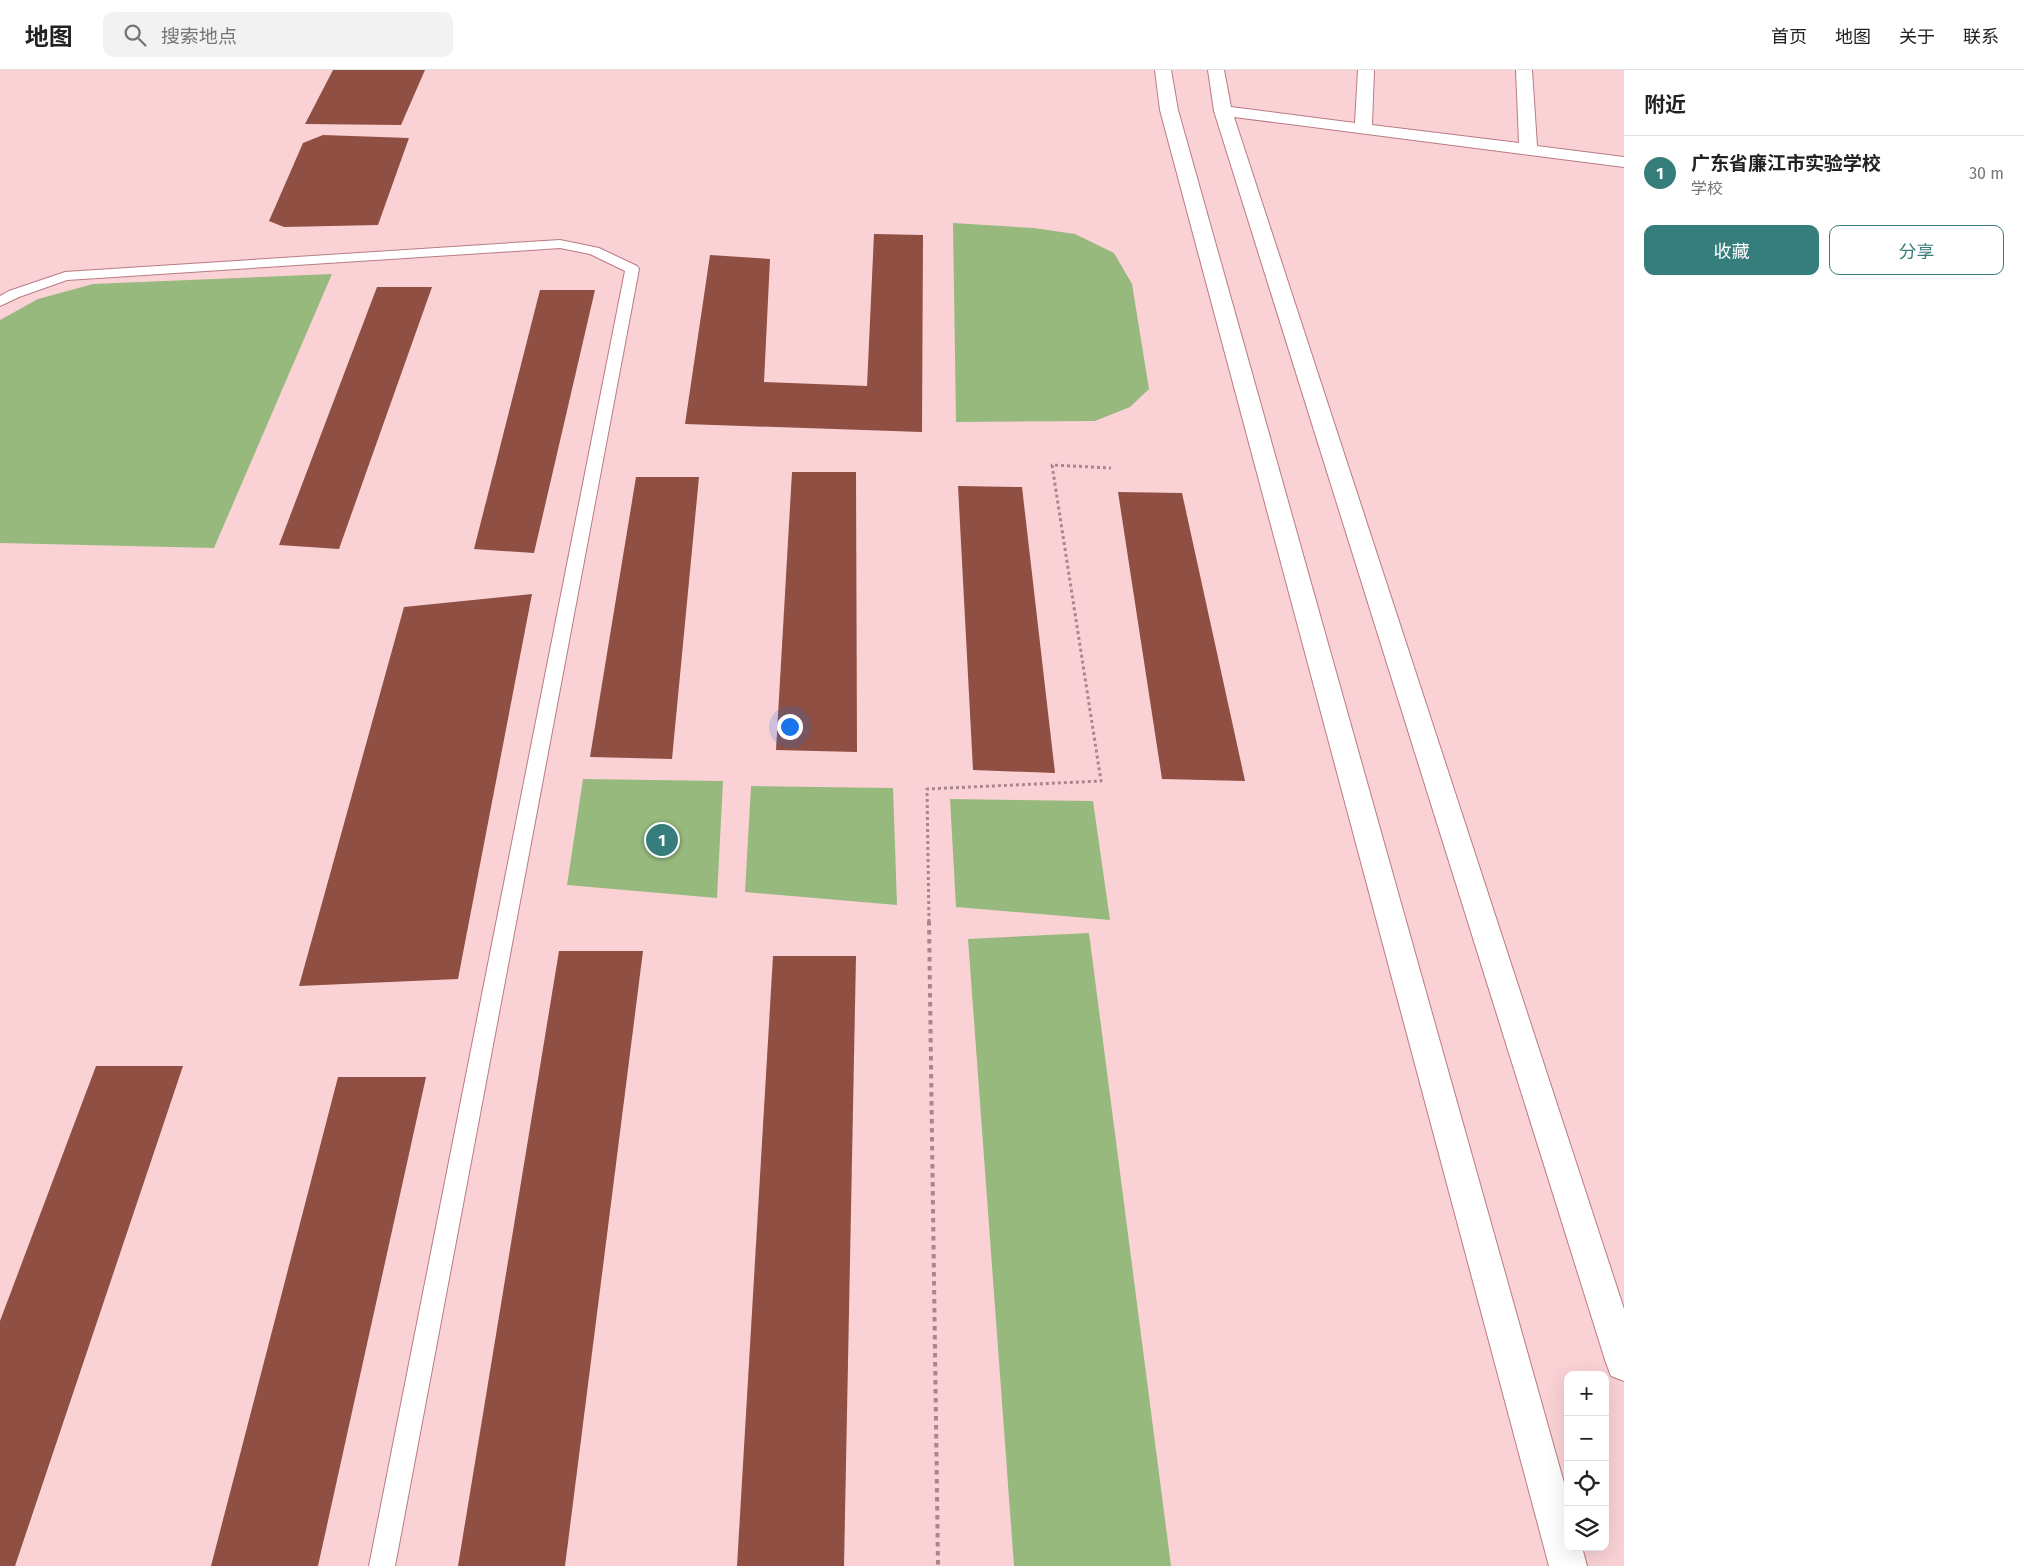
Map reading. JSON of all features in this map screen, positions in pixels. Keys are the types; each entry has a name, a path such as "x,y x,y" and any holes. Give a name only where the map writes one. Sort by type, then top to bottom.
{"street":[{"path":"1163,70 1171,120 1568,1566"},
{"path":"1216,70 1223,110 1624,1363"},
{"path":"1363,129 1366,70"},
{"path":"1524,70 1528,150"},
{"path":"1223,110 1624,162"}],"lane":[{"path":"0,302 14,294 65,276 560,244 594,251 632,269 382,1566"}],"path":[{"path":"938,1566 927,789 1101,781 1052,465 1112,468"}],"green space":[{"path":"953,223 1034,228 1075,234 1114,253 1132,284 1149,389 1130,407 1095,421 956,422"},
{"path":"332,274 214,548 0,543 0,320 38,299 93,284"},
{"path":"583,779 723,781 717,898 567,885"},
{"path":"751,786 893,788 897,905 745,892"},
{"path":"950,799 1093,801 1110,920 956,907"},
{"path":"1089,933 1171,1566 1014,1566 968,939"}],"building":[{"path":"333,70 425,70 401,125 305,124"},
{"path":"323,135 409,138 378,225 284,227 269,221 303,143"},
{"path":"874,234 923,235 922,432 685,424 710,255 770,259 764,382 867,386"},
{"path":"377,287 432,287 339,549 279,545"},
{"path":"540,290 595,290 534,553 474,549"},
{"path":"792,472 856,472 857,752 776,750"},
{"path":"636,477 699,477 672,759 590,757"},
{"path":"958,486 1022,487 1055,773 973,770"},
{"path":"1118,492 1182,493 1245,781 1162,779"},
{"path":"532,594 458,979 299,986 404,607"},
{"path":"559,951 643,951 565,1566 458,1566"},
{"path":"773,956 856,956 844,1566 737,1566"},
{"path":"96,1066 183,1066 15,1566 0,1566 0,1321"},
{"path":"338,1077 426,1077 318,1566 211,1566"}],"place":[{"name":"广东省廉江市实验学校","path":"662,840"}]}
